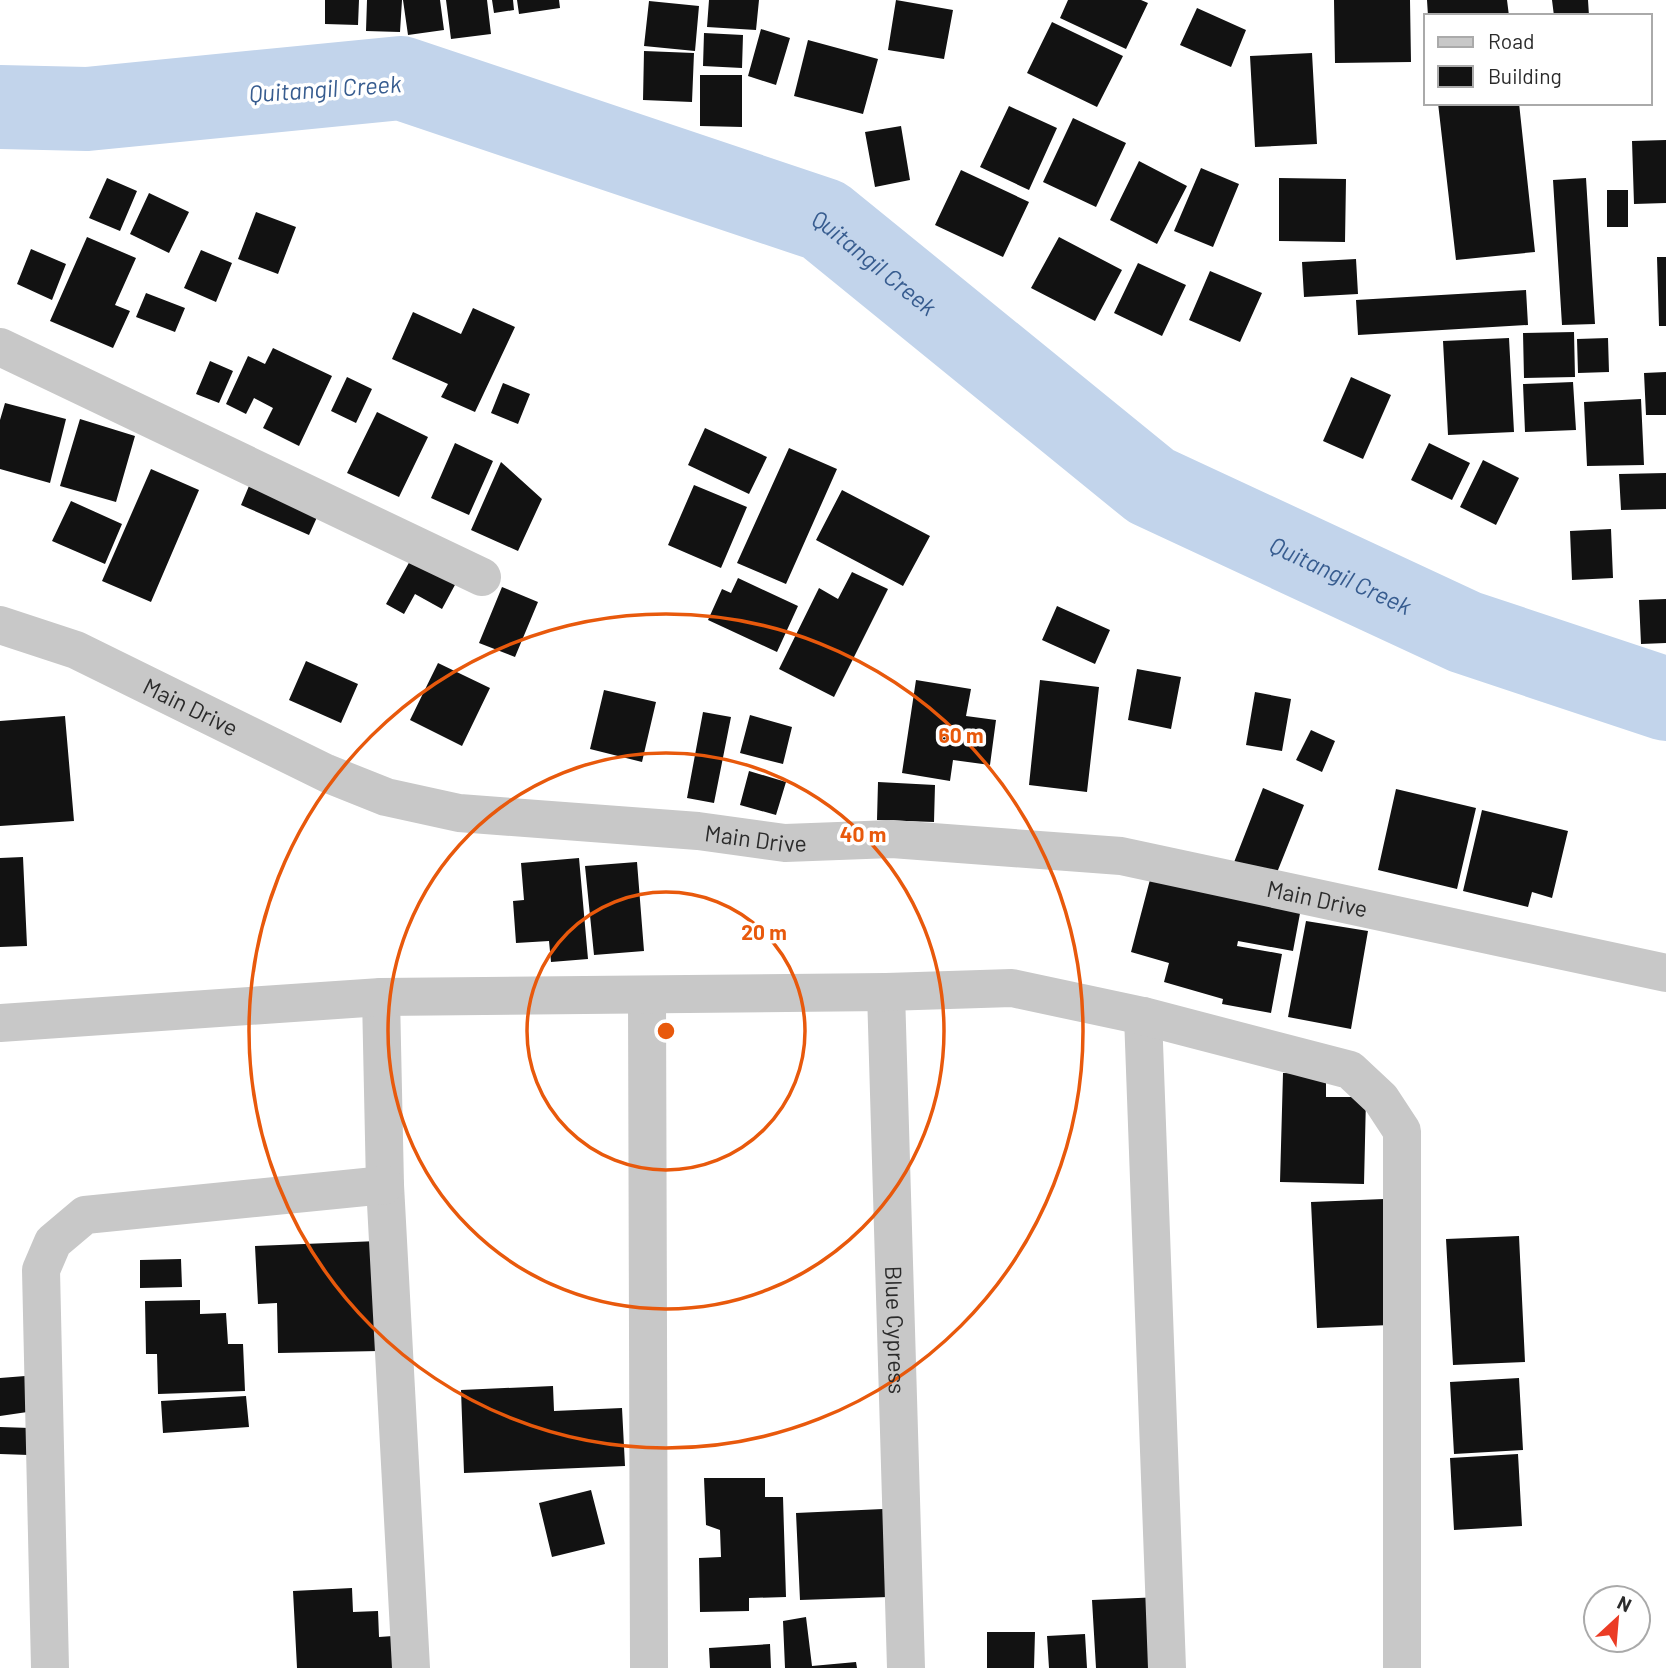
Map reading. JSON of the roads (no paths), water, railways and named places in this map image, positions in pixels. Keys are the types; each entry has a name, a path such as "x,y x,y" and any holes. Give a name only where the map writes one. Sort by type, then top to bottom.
{"street":[{"path":"0,347 482,577"},
{"name":"Main Drive","path":"0,625 76,650 326,773 386,797 458,813 698,831 785,843 892,839 1121,856 1666,973"},
{"path":"0,1023 381,997 886,992 1012,988 1143,1016 1350,1070 1381,1098 1402,1131 1402,1668"},
{"name":"Blue Cypress","path":"886,992 905,1668"},
{"path":"647,995 649,1668"},
{"path":"381,997 385,1185 411,1668"},
{"path":"1143,1016 1167,1668"},
{"path":"50,1668 41,1270 53,1242 85,1215 385,1185"}],"waterway":[{"name":"Quitangil Creek","path":"0,107 87,109 401,78 824,220 1151,486 1465,632 1666,699"}]}
